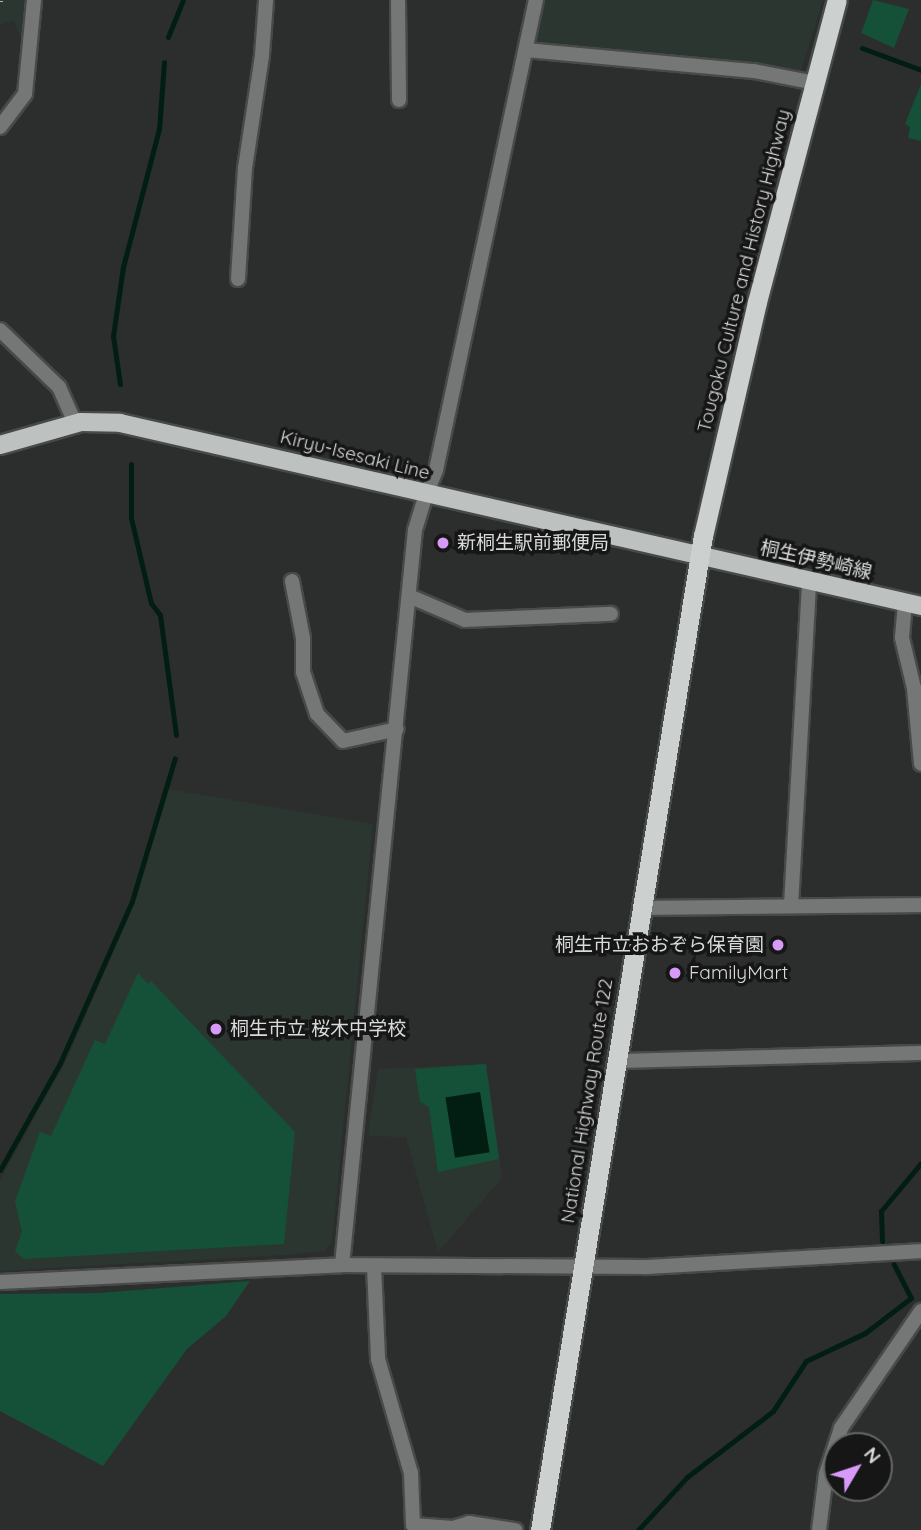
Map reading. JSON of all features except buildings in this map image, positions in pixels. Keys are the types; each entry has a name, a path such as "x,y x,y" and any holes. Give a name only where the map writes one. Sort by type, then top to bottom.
{"highway":[{"name":"Tougoku Culture and History Highway","path":"700,555 757,302 836,0"},
{"name":"National Highway Route 122","path":"540,1530 700,555"}],"main road":[{"name":"Kiryu-Isesaki Line","path":"0,445 75,423 107,421 213,441 426,495 700,555"},
{"name":"桐生伊勢崎線","path":"700,555 913,605"}],"street":[{"path":"0,127 25,94 34,0"},
{"path":"238,279 245,168 262,55 265,0"},
{"path":"398,0 399,100"},
{"path":"342,1265 418,512 436,470 536,0"},
{"path":"526,50 754,71 815,83"},
{"path":"0,330 59,387 75,423"},
{"path":"292,581 303,638 303,672 317,714 343,741 397,729"},
{"path":"791,906 809,582"},
{"path":"409,596 465,620 611,614"},
{"path":"913,605 902,638 914,688 921,764"},
{"path":"642,908 921,905"},
{"path":"617,1061 921,1053"},
{"path":"0,1282 342,1265 646,1267 921,1251"},
{"path":"374,1266 378,1359 411,1473 413,1525 453,1528 469,1523 515,1530"},
{"path":"819,1530 826,1474 841,1427 921,1311"}],"shaded area":[{"path":"0,0 26,0 22,42 14,20 0,25"},
{"path":"544,0 823,0 800,74 669,55 539,45 535,38"},
{"name":"桐生市立 桜木中学校","path":"168,789 373,824 332,1241 325,1251 284,1255 0,1271 0,1181 67,1059 136,900"},
{"name":"桐生市立 桜木中学校","path":"486,1064 502,1178 438,1252 406,1137 368,1136 378,1069"},
{"path":"480,1092 490,1152 455,1158 445,1097"}],"green space":[{"path":"873,0 909,9 894,48 861,33"},
{"path":"921,84 921,141 908,138 910,127 905,124"},
{"path":"138,973 148,984 151,981 295,1132 284,1244 24,1259 15,1251 22,1232 15,1201 40,1132 51,1136 95,1040 105,1044"},
{"path":"486,1064 499,1159 438,1172 429,1107 420,1102 415,1069"},
{"path":"250,1281 226,1316 187,1349 103,1466 0,1411 0,1294 99,1293"}],"waterway":[{"path":"168,37 183,0"},
{"path":"862,48 921,70"},
{"path":"120,384 113,336 123,267 159,129 164,62"},
{"path":"131,464 131,518 151,603 160,615 176,735"},
{"path":"0,1170 60,1063 132,901 175,758"},
{"path":"882,1241 881,1211 921,1163"},
{"path":"638,1530 687,1477 773,1411 806,1361 865,1333 911,1298 894,1264"}],"place":[{"name":"新桐生駅前郵便局","path":"443,543"},
{"name":"桐生市立おおぞら保育園","path":"778,945"},
{"name":"FamilyMart","path":"675,973"},
{"name":"桐生市立 桜木中学校","path":"216,1029"}]}
